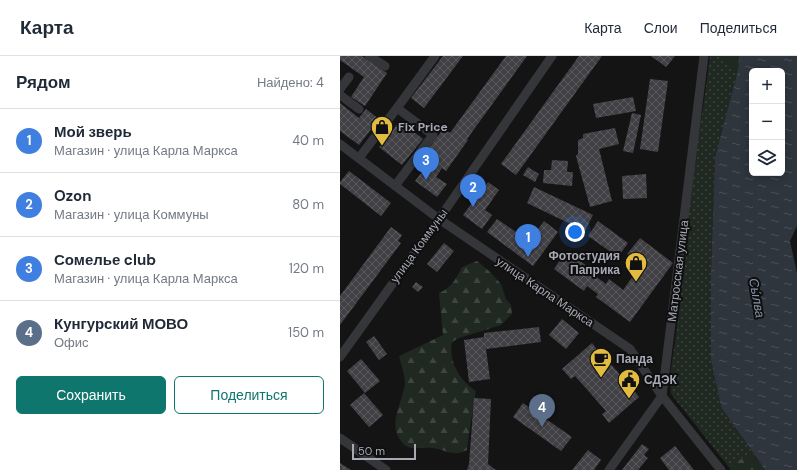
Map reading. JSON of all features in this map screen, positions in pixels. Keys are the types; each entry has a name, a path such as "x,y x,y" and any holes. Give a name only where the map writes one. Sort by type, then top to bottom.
{"street":[{"path":"369,56 385,66"},
{"path":"359,158 435,56"},
{"name":"улица Коммуны","path":"340,357 552,56"},
{"name":"Матросская улица","path":"609,470 662,396 704,56"},
{"path":"340,89 349,77"},
{"path":"340,95 360,109"},
{"path":"395,186 433,135 397,108"},
{"name":"улица Карла Маркса","path":"340,144 438,219 630,349 662,396 721,470"},
{"path":"340,438 386,470"}],"green space":[{"path":"710,56 722,56 738,70 715,157 711,272 711,360 721,407 757,459 748,457 742,458 736,462 731,470 671,394 670,375 684,266 690,173 703,108"},
{"path":"722,56 739,56 738,70"},
{"path":"477,261 501,284 506,299 511,305 512,314 501,325 459,338 452,342 452,356 456,370 465,382 476,391 467,450 453,453 432,448 408,447 401,441 395,427 405,383 399,356 443,335 439,293 447,289 453,283 462,267"},
{"path":"747,456 757,459 765,470 731,470 737,461"}],"water":[{"name":"Сы́лва","path":"739,56 797,56 797,226 790,241 797,273 797,470 765,470 721,407 711,360 711,272 715,157 738,70"}],"building":[{"path":"340,56 362,56 387,73 365,106 351,97 364,77 340,60"},
{"path":"443,56 463,56 424,108 411,98"},
{"path":"506,56 527,56 467,139 468,140 446,171 442,168 436,177 447,184 437,197 415,181 431,160 424,155 443,129 450,133"},
{"path":"579,56 602,56 516,175 501,164"},
{"path":"651,56 675,56 666,67"},
{"path":"650,79 668,81 658,152 640,149"},
{"path":"633,97 636,111 596,118 593,104"},
{"path":"340,103 359,118 366,109 379,119 359,145 340,131"},
{"path":"632,113 641,115 633,153 623,151"},
{"path":"400,121 423,139 402,165 379,147"},
{"path":"615,128 619,144 599,149 612,201 590,207 576,156 578,154 578,140 583,138 583,134"},
{"path":"552,160 568,161 567,172 573,172 572,186 543,183 544,170 551,170"},
{"path":"528,167 539,174 535,182 523,175"},
{"path":"349,171 391,203 381,216 340,184"},
{"path":"646,174 647,198 623,199 622,176"},
{"path":"488,182 499,190 485,210 492,215 482,229 463,215"},
{"path":"534,187 593,215 585,231 527,203"},
{"path":"497,219 529,241 544,221 558,232 533,266 487,232"},
{"path":"598,221 628,243 618,257 588,236"},
{"path":"391,227 402,235 398,241 401,243 340,325 340,296"},
{"path":"640,238 673,263 630,322 596,297 598,294 587,286 584,291 554,269 566,251 597,273 595,276 606,284 609,279 623,290 641,265 627,254"},
{"path":"444,243 454,251 437,272 427,264"},
{"path":"416,282 423,287 418,292 412,287"},
{"path":"562,319 579,333 566,349 549,335"},
{"path":"539,327 541,342 486,349 490,379 469,382 464,340 484,337 484,333"},
{"path":"374,336 387,354 379,360 366,342"},
{"path":"592,343 600,353 598,355 605,363 608,361 624,379 622,381 630,390 632,388 639,397 609,423 602,414 606,411 575,376 571,379 562,369"},
{"path":"361,359 380,381 365,393 347,371"},
{"path":"364,393 383,415 369,427 350,405"},
{"path":"474,398 491,399 488,464 496,470 467,470 469,464"},
{"path":"523,403 572,437 561,451 513,417"},
{"path":"642,444 649,449 644,455 648,458 638,470 622,470"},
{"path":"675,446 694,470 669,470 660,458"},
{"path":"588,450 601,460 594,470 572,470"},
{"path":"340,463 351,470 340,470"}],"place":[{"name":"Fix Price","path":"382,146"},
{"name":"Сомелье club","path":"426,180"},
{"name":"Ozon","path":"473,207"},
{"name":"Мой зверь","path":"528,257"},
{"name":"Фотостудия Паприка","path":"636,282"},
{"name":"Панда","path":"601,378"},
{"name":"СДЭК","path":"629,400"},
{"name":"Кунгурский МОВО","path":"542,427"}]}
